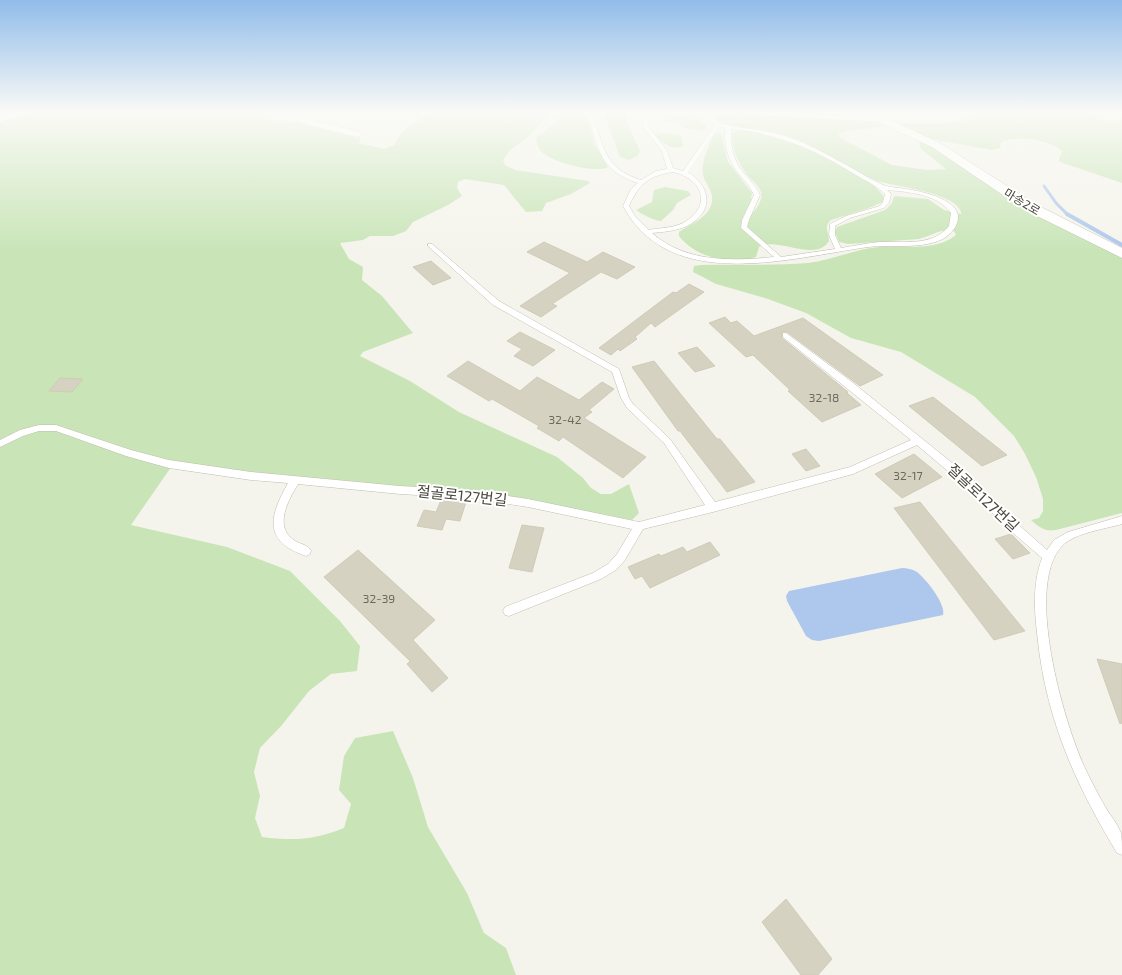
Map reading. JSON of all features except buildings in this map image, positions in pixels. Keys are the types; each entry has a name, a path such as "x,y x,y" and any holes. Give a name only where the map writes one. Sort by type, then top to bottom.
{"street":[{"name":"마송2로","path":"955,158 1030,207 1122,254"}],"lane":[{"path":"608,158 614,169 642,182"},
{"path":"669,158 670,170"},
{"path":"685,172 696,158"},
{"path":"732,158 757,195 754,206 746,218 744,228 780,259"},
{"path":"830,158 879,186 888,194 888,198 882,207 832,225 832,235 839,250"},
{"path":"647,232 684,224 692,219 702,208 704,198 702,187 695,177 685,172 670,170 656,172 642,182 634,189 627,200 626,206 632,216 647,232 668,249 688,255 735,262 780,259 871,245 930,241 941,237 952,227 956,216 946,203 920,194 879,186"},
{"path":"430,244 496,303 616,371 625,398 630,406 667,441 713,508"},
{"name":"절골로127번길","path":"786,336 973,486 1008,522 1047,556"},
{"name":"절골로127번길","path":"0,444 20,433 39,428 56,428 169,464 251,476 400,490 470,494 528,503 639,526 846,472 918,441"},
{"path":"295,480 285,499 278,524 280,533 286,541 306,551"},
{"path":"1122,520 1058,542 1047,556 1039,597 1044,647 1054,700 1074,761 1102,816 1122,848"},
{"path":"509,611 597,576 612,567 621,557 639,526"}],"green space":[{"path":"0,158 504,158 505,165 515,170 588,181 590,183 571,194 546,203 542,211 526,212 504,185 465,179 458,182 457,188 462,196 413,222 406,231 393,236 370,236 363,240 340,243 349,259 363,267 362,280 382,296 413,333 363,352 360,356 410,381 459,412 557,457 583,478 591,488 601,494 611,494 629,484 639,513 632,520 474,490 380,487 174,463 131,525 227,547 290,571 340,621 360,646 357,671 331,674 309,691 282,725 260,748 254,772 260,796 255,818 262,837 304,838 323,835 344,828 351,804 339,790 344,756 355,738 393,731 413,778 428,827 467,893 484,933 506,948 516,975 0,975"},
{"path":"553,158 603,158 608,167 602,169 585,168"},
{"path":"705,158 727,158 752,193 745,214 752,214 758,207 761,192 738,158 829,158 874,186 884,197 883,202 831,220 827,225 829,241 823,247 815,250 766,244 759,247 756,257 735,260 714,258 686,244 679,236 679,232 701,218 710,209 712,196 704,177"},
{"path":"834,158 880,158 892,165 927,170 946,169 933,158 952,158 1064,229 1122,258 1122,513 1056,530 1042,528 1031,520 1039,518 1043,511 1043,499 1036,477 1025,454 1014,436 975,397 901,352 851,338 806,313 768,299 716,284 693,272 694,266 701,265 808,263 870,248 929,246 939,244 956,235 954,231 944,231 919,239 848,244 839,242 835,232 837,227 885,210 892,203 894,196 928,199 944,210 961,214 957,205 938,195 877,181"},
{"path":"1122,158 1122,183 1060,162 1059,160"},
{"path":"665,187 688,191 691,195 677,203 673,210 661,221 648,217 636,210 652,202 654,190"}],"water":[{"path":"902,568 910,569 921,575 938,598 943,615 819,641 812,640 806,636 787,601 786,596 789,591"}],"waterway":[{"path":"1044,186 1056,203 1067,214"},
{"path":"1067,214 1122,245"}]}
